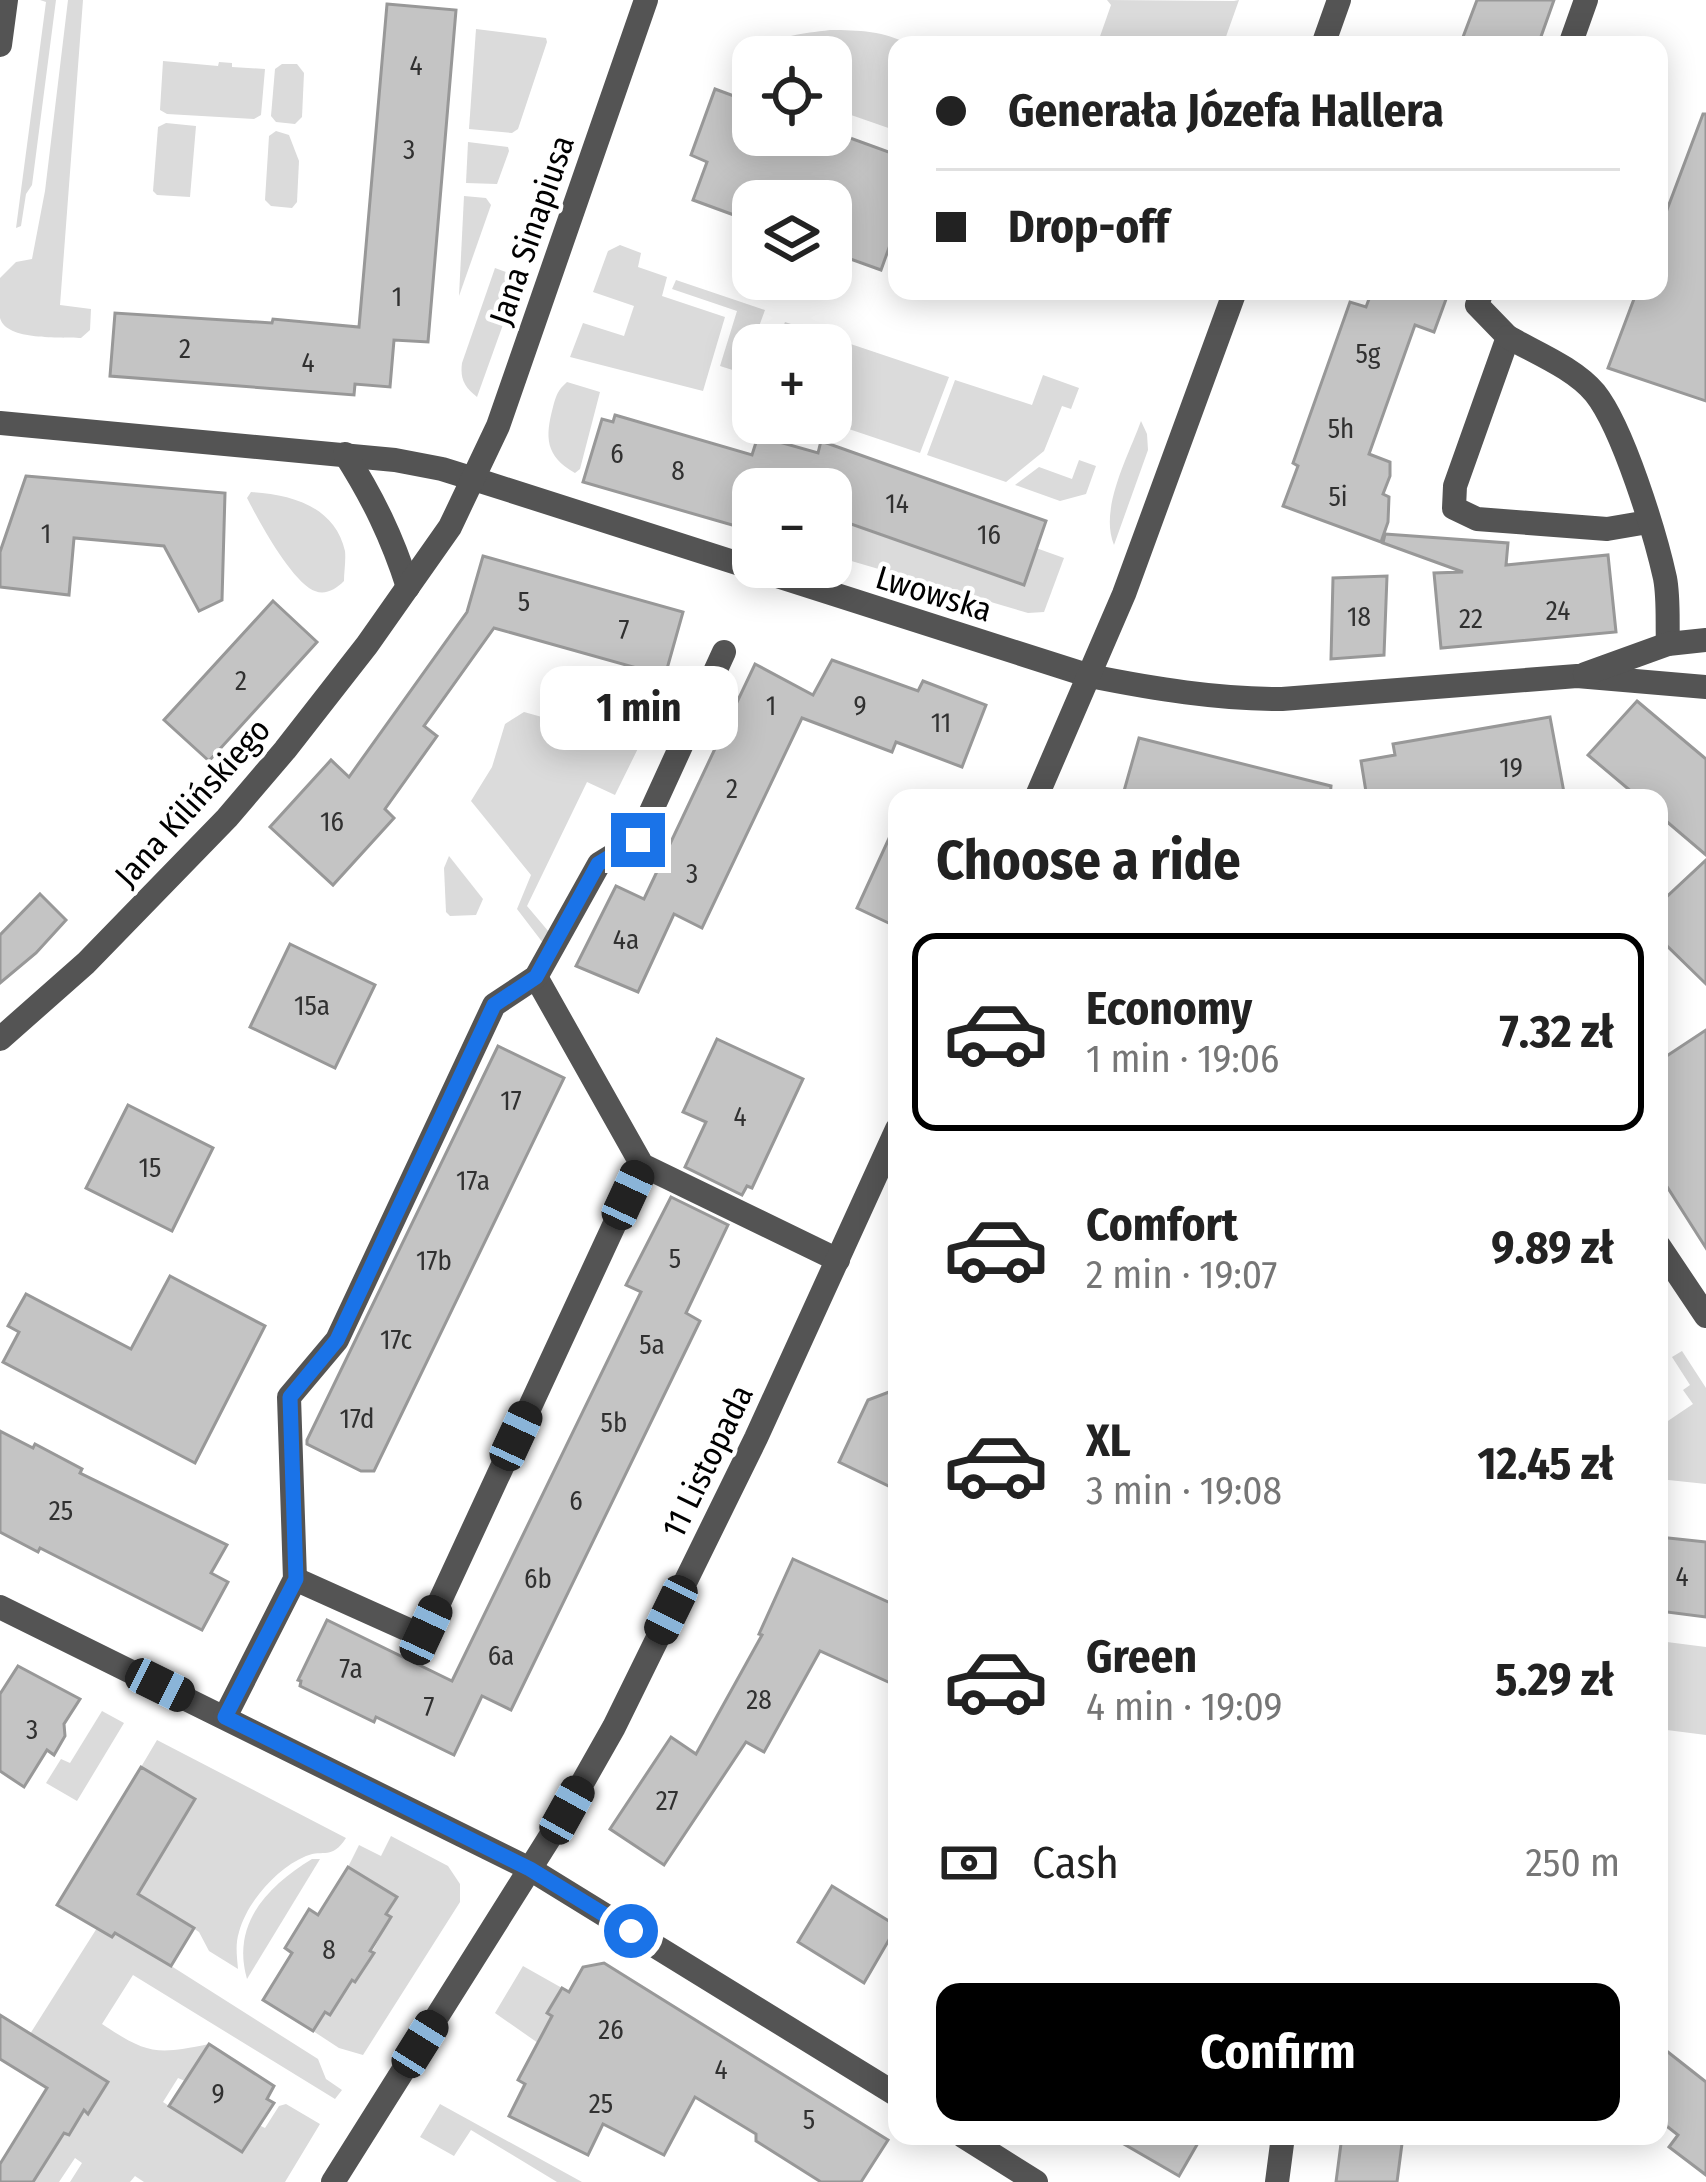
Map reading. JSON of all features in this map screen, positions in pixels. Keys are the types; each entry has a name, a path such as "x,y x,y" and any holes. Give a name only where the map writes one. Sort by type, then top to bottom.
{"street":[{"path":"0,45 6,0"},
{"name":"Jana Sinapiusa","path":"474,479 498,426 646,0"},
{"path":"1326,36 1339,0"},
{"path":"1573,36 1586,0"},
{"path":"1040,789 1124,594 1232,300"},
{"path":"1479,300 1477,305 1508,337 1576,376 1610,416 1644,505 1666,582 1668,644"},
{"path":"1508,337 1455,486 1454,508 1477,519 1607,529 1648,522"},
{"name":"Lwowska","path":"0,423 411,463 1090,676 1171,692 1241,699 1341,696 1577,676 1706,687"},
{"path":"345,454 386,525 408,587"},
{"name":"Jana Kilińskiego","path":"0,1039 86,963 285,750 450,527 474,479"},
{"name":"Lwowska","path":"1577,676 1668,644 1706,640"},
{"path":"225,1717 296,1579 290,1397 337,1340 494,1005 536,977 598,864 638,840 724,652"},
{"path":"536,977 642,1165 838,1259"},
{"name":"11 Listopada","path":"333,2182 567,1810 614,1727 756,1438 888,1149"},
{"path":"296,1579 413,1632 426,1630 642,1165"},
{"path":"1668,1259 1706,1316"},
{"path":"0,1606 530,1869 888,2089"},
{"path":"977,2145 1036,2182"},
{"path":"1277,2182 1282,2145"}],"shaded area":[{"path":"40,0 56,0 32,185 21,226 16,228 46,2"},
{"path":"68,0 83,0 60,305 91,309 90,330 81,338 23,334 12,331 0,318 0,278 16,262 32,259"},
{"path":"1107,0 1239,0 1226,36 1100,36 1111,5"},
{"path":"476,29 546,38 518,129 512,133 469,129"},
{"path":"830,30 888,36 888,128 852,115 852,36 794,36"},
{"path":"163,61 265,69 261,115 254,119 167,114 160,110"},
{"path":"297,64 304,73 302,117 295,124 276,122 271,116 275,69"},
{"path":"166,123 196,126 190,197 153,191 158,127"},
{"path":"276,131 289,135 299,161 297,202 292,208 271,206 265,200 269,136"},
{"path":"468,142 508,147 497,184 466,183"},
{"path":"464,196 486,198 491,205 459,296"},
{"path":"620,245 641,253 638,267 667,277 662,296 725,317 703,391 570,357 583,323 624,336 634,306 593,292 608,251"},
{"path":"495,268 520,277 477,397 464,382 462,363"},
{"path":"676,280 765,310 760,324 733,324 737,311 672,289"},
{"path":"732,327 732,370 720,366"},
{"path":"852,344 949,377 920,453 852,430"},
{"path":"1043,375 1079,388 1071,409 1062,406 1044,451 1006,482 927,455 955,380 1032,405"},
{"path":"567,382 600,392 575,473 558,460 549,437 555,399"},
{"path":"1141,421 1148,450 1114,545 1110,531 1113,499"},
{"path":"1079,460 1096,466 1086,494 1060,501 1015,485 1039,467 1072,479"},
{"path":"251,492 309,505 332,523 345,551 344,581 323,592 300,580 259,520 247,498"},
{"path":"852,520 1036,548 1064,558 1044,612 1028,613 852,561"},
{"path":"649,685 662,689 615,795 587,782 527,906 549,932 543,943 517,909 531,875 471,801 492,767 505,724 524,712 631,742"},
{"path":"449,856 483,899 476,915 446,912 444,868"},
{"path":"1682,1351 1706,1388 1706,1484 1668,1480 1668,1421 1693,1404 1683,1390 1690,1385 1672,1357"},
{"path":"1668,1642 1706,1647 1706,1735 1668,1730"},
{"path":"102,1711 124,1723 77,1801 46,1783 61,1759 70,1763"},
{"path":"157,1740 346,1838 332,1852 295,1861 265,1887 239,1932 238,1969 209,1951 199,1932 170,1913 146,1950 318,2059 326,2079 342,2090 335,2099 133,1975 102,2024 152,2049 209,2044 185,2081 178,2078 163,2102 241,2152 279,2106 286,2104 320,2124 285,2182 144,2182 135,2176 130,2182 70,2182 82,2163 75,2158 59,2182 33,2182 64,2133 84,2110 87,2113 107,2082 30,2034 97,1928 112,1937 195,1800 141,1767"},
{"path":"391,1836 448,1866 460,1884 460,1902 363,2055 339,2048 313,2031 325,2012 331,2015 352,1980 356,1981 391,1917 386,1914 396,1897 348,1867 359,1845 381,1856"},
{"path":"312,1859 320,1859 247,1979 244,1940 257,1908 281,1881"},
{"path":"523,1966 562,1988 547,2013 554,2017 538,2043 495,2013"},
{"path":"440,2104 582,2182 557,2182 471,2130 454,2156 420,2137"}],"building":[{"path":"1477,0 1554,0 1541,36 1463,36"},
{"path":"387,4 456,10 428,342 394,340 390,387 355,384 354,395 110,376 115,313 359,327"},
{"path":"715,89 732,95 732,156 852,156 852,139 888,152 888,251 881,270 852,260 852,180 732,180 732,214 693,200 707,162 691,155"},
{"path":"1706,114 1706,401 1608,368 1634,300 1668,300 1668,207"},
{"path":"1369,300 1446,300 1434,332 1415,325 1369,454 1390,462 1383,494 1389,497 1388,522 1381,542 1283,506 1298,466 1293,463 1350,302 1366,307"},
{"path":"615,415 752,455 755,444 786,444 818,453 820,444 829,444 1046,521 1024,585 852,524 852,468 732,468 732,525 583,482 602,419 613,422"},
{"path":"26,476 225,493 222,600 199,611 164,546 74,538 69,595 0,587 0,552"},
{"path":"1385,534 1508,543 1506,565 1608,555 1616,632 1441,648 1434,573 1463,572 1383,543"},
{"path":"483,556 683,612 665,676 494,628 424,726 437,736 385,809 394,818 333,885 270,827 331,760 349,777 467,612"},
{"path":"1387,576 1384,655 1331,659 1333,578"},
{"path":"273,601 317,642 209,761 164,720"},
{"path":"832,660 918,691 923,681 986,705 962,767 896,742 892,752 802,718 702,928 674,914 638,992 576,966 616,886 644,899 755,664 813,695"},
{"path":"1637,701 1706,759 1706,855 1668,823 1668,789 1628,789 1588,755"},
{"path":"1550,717 1563,789 1366,789 1361,761 1395,755 1393,744"},
{"path":"1139,738 1331,786 1331,789 1125,789"},
{"path":"888,841 888,923 857,908"},
{"path":"1706,860 1706,984 1668,947 1668,896"},
{"path":"40,894 66,920 0,983 0,935"},
{"path":"290,944 375,985 335,1068 250,1027"},
{"path":"1706,1030 1706,1248 1668,1188 1668,1055"},
{"path":"717,1039 803,1079 752,1188 747,1186 742,1195 685,1167 706,1122 683,1112"},
{"path":"498,1046 564,1078 374,1471 361,1471 307,1440"},
{"path":"128,1105 213,1148 172,1231 86,1188"},
{"path":"671,1197 728,1225 686,1313 700,1321 511,1710 482,1696 454,1755 300,1686 298,1680 327,1620 452,1681 641,1292 626,1285"},
{"path":"170,1276 265,1326 195,1463 3,1362 19,1332 8,1326 26,1294 131,1349"},
{"path":"888,1392 888,1486 839,1462 868,1400"},
{"path":"0,1431 33,1448 35,1444 82,1469 80,1473 227,1545 211,1573 228,1582 202,1630 0,1532"},
{"path":"1668,1538 1706,1542 1706,1617 1668,1612"},
{"path":"793,1559 888,1602 888,1682 820,1651 764,1752 746,1742 664,1865 610,1829 671,1737 696,1754"},
{"path":"18,1666 80,1699 64,1724 65,1736 54,1755 47,1750 24,1787 0,1771 0,1694"},
{"path":"141,1767 195,1799 138,1894 194,1928 171,1966 57,1905"},
{"path":"348,1867 397,1897 370,1951 374,1953 313,2031 263,2000 292,1953 285,1948 309,1909 318,1915"},
{"path":"832,1886 888,1920 888,1942 864,1983 798,1942"},
{"path":"604,1963 888,2140 861,2182 821,2182 695,2097 664,2155 603,2124 588,2155 509,2116 525,2084 518,2080 562,1988 569,1992 583,1967"},
{"path":"0,2015 108,2082 88,2114 84,2110 69,2135 64,2133 33,2182 0,2182 0,2164 47,2088 0,2059"},
{"path":"209,2044 274,2086 267,2099 274,2103 242,2152 169,2106"},
{"path":"1668,2052 1706,2082 1706,2175 1669,2147 1678,2135 1668,2127"},
{"path":"1126,2145 1197,2145 1179,2176"},
{"path":"1341,2145 1402,2145 1397,2182 1336,2182"}],"route":[{"path":"631,1931 530,1869 225,1717 296,1579 290,1397 337,1340 494,1005 536,977 598,864 638,840"}]}
